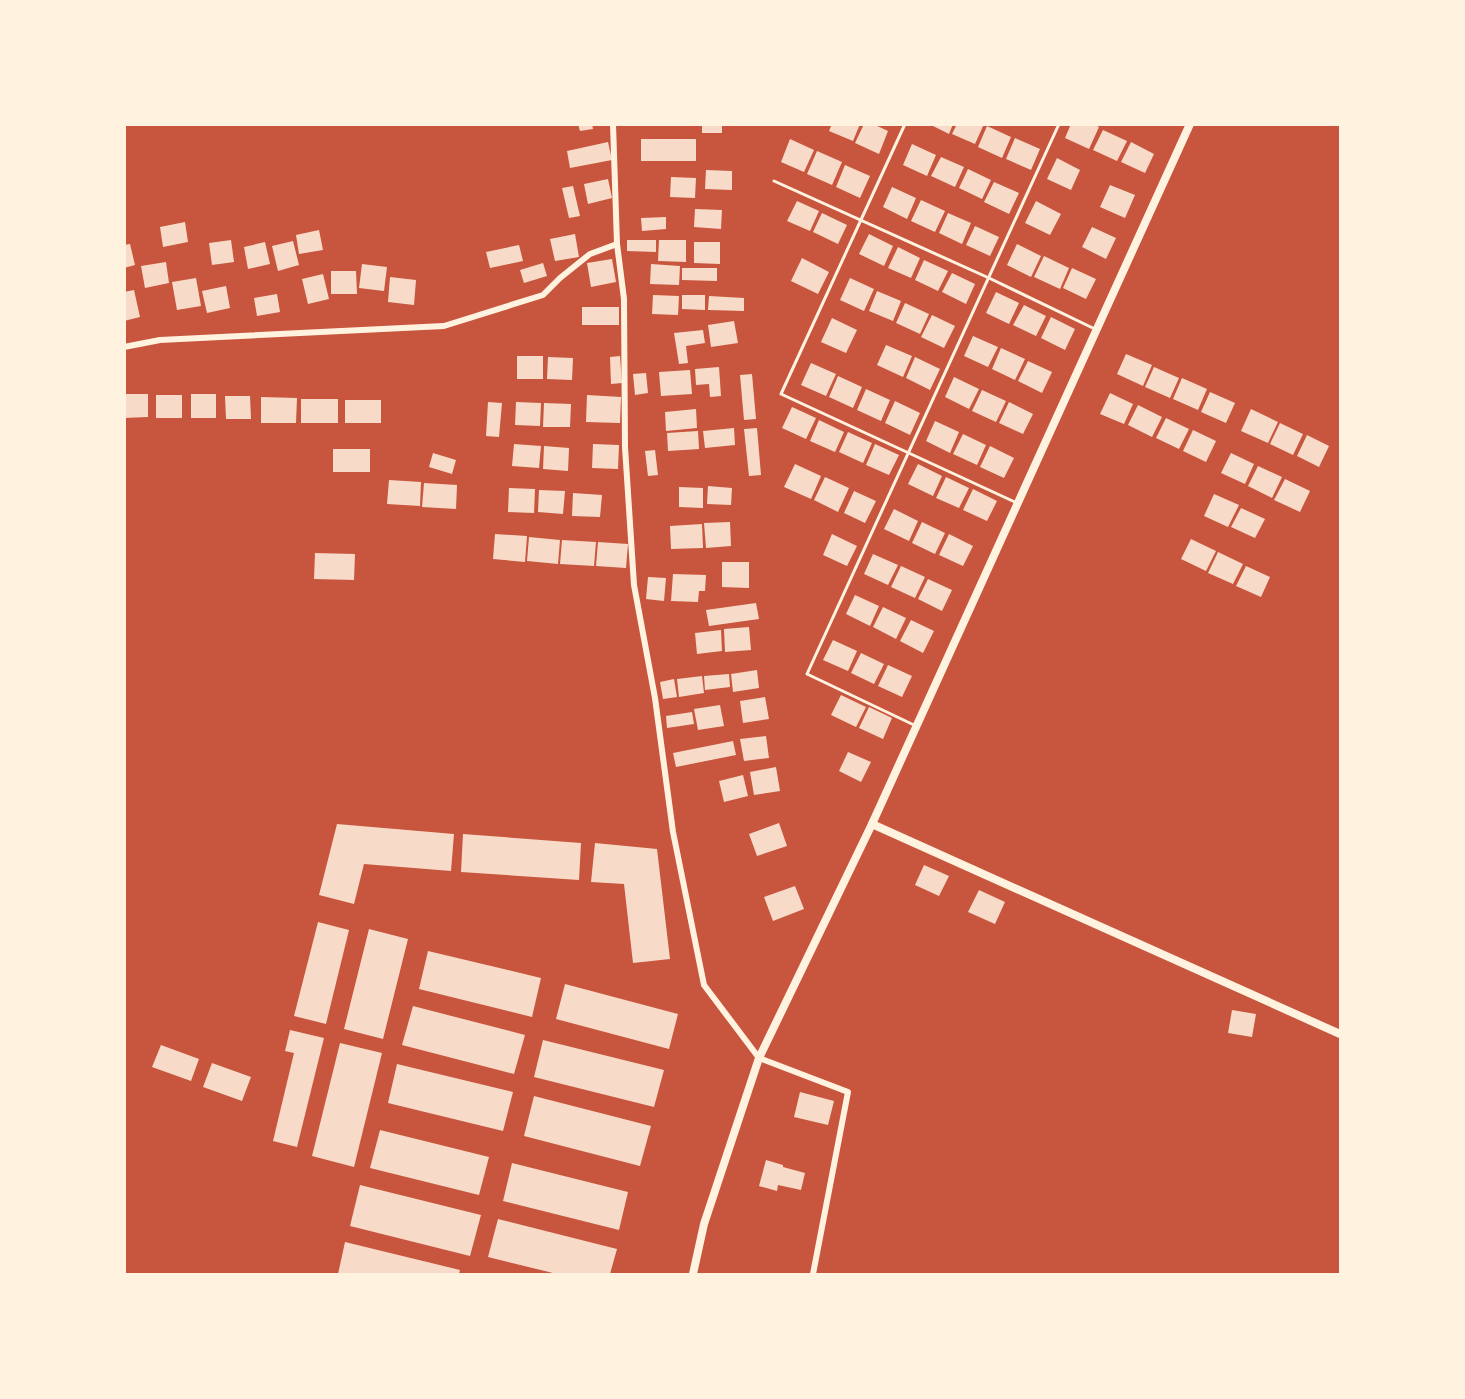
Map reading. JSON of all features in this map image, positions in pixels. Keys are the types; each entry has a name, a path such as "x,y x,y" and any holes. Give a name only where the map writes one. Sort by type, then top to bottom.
{"street":[{"path":"613,124 617,244 624,299 625,447 634,585 655,698 673,832 704,985 759,1058 848,1092 813,1275"},
{"path":"693,1275 704,1224 759,1058 872,824 1190,124"},
{"path":"124,347 160,340 444,327 543,296 560,278 590,254 617,244"},
{"path":"872,824 1341,1034"}],"lane":[{"path":"905,124 781,394 1018,504"},
{"path":"916,726 807,674 1059,124"},
{"path":"774,181 989,278 1097,330"}],"building":[{"path":"578,124 592,124 593,129 580,131"},
{"path":"702,124 722,124 722,133 702,133"},
{"path":"832,124 860,124 853,141 829,131"},
{"path":"864,124 873,124 888,131 879,154 855,143"},
{"path":"929,124 953,124 949,134"},
{"path":"957,124 984,124 975,144 952,134"},
{"path":"1071,124 1093,124 1099,127 1089,149 1065,138"},
{"path":"987,126 1011,137 1002,158 978,147"},
{"path":"1103,130 1127,141 1117,161 1093,150"},
{"path":"1015,138 1040,149 1031,170 1006,159"},
{"path":"641,139 696,139 696,161 641,161"},
{"path":"790,139 814,150 804,172 781,162"},
{"path":"608,142 612,160 570,168 567,151"},
{"path":"1131,142 1154,154 1145,173 1121,162"},
{"path":"912,144 936,155 927,176 903,165"},
{"path":"817,151 842,162 832,185 807,174"},
{"path":"941,157 964,167 955,187 931,176"},
{"path":"1057,158 1080,170 1071,190 1047,179"},
{"path":"845,165 870,176 860,198 836,187"},
{"path":"968,169 991,180 982,199 959,188"},
{"path":"706,170 732,171 732,190 705,189"},
{"path":"671,177 696,178 695,198 670,197"},
{"path":"608,179 612,198 588,204 584,184"},
{"path":"994,182 1019,193 1009,214 984,202"},
{"path":"1110,185 1135,195 1125,218 1100,207"},
{"path":"573,186 580,216 569,218 562,188"},
{"path":"892,187 916,198 907,219 883,207"},
{"path":"921,200 945,211 935,232 911,221"},
{"path":"797,201 819,211 810,231 787,221"},
{"path":"1036,201 1061,214 1050,235 1025,223"},
{"path":"695,209 722,210 721,229 694,227"},
{"path":"822,213 847,225 838,244 813,232"},
{"path":"948,213 971,223 962,244 939,233"},
{"path":"666,217 666,229 642,231 641,218"},
{"path":"185,222 188,242 163,247 160,227"},
{"path":"975,226 999,237 990,256 966,245"},
{"path":"1092,227 1116,238 1106,259 1082,247"},
{"path":"319,230 323,250 299,254 296,235"},
{"path":"575,234 579,257 555,261 550,239"},
{"path":"869,234 893,246 884,266 859,254"},
{"path":"231,240 234,262 212,265 209,243"},
{"path":"627,240 656,240 656,252 627,251"},
{"path":"659,240 686,240 686,262 658,261"},
{"path":"293,241 299,265 278,271 272,246"},
{"path":"265,242 270,264 248,269 244,247"},
{"path":"694,242 720,242 720,264 694,263"},
{"path":"130,244 135,265 124,268 124,245"},
{"path":"1017,244 1041,256 1031,277 1007,265"},
{"path":"519,245 523,261 490,268 486,252"},
{"path":"898,247 920,258 911,278 888,268"},
{"path":"1044,256 1069,268 1060,289 1034,277"},
{"path":"802,258 829,272 818,294 791,281"},
{"path":"612,259 616,282 591,287 587,263"},
{"path":"924,260 948,271 938,291 915,280"},
{"path":"166,262 169,283 145,288 141,266"},
{"path":"543,263 547,276 524,283 520,270"},
{"path":"362,264 387,267 384,291 359,288"},
{"path":"651,264 680,266 679,285 650,284"},
{"path":"682,268 717,268 717,281 682,280"},
{"path":"1072,268 1096,279 1086,299 1063,288"},
{"path":"331,271 356,271 357,294 331,294"},
{"path":"952,273 975,284 966,304 942,292"},
{"path":"323,274 329,299 308,304 302,279"},
{"path":"390,277 416,280 414,305 388,302"},
{"path":"196,278 201,306 177,310 172,282"},
{"path":"850,278 874,289 864,311 840,300"},
{"path":"226,286 230,308 207,313 202,291"},
{"path":"134,290 140,317 124,321 124,292"},
{"path":"877,291 901,301 893,321 869,311"},
{"path":"996,292 1019,303 1009,324 986,313"},
{"path":"277,294 280,312 257,316 254,298"},
{"path":"653,295 679,296 678,315 652,314"},
{"path":"682,295 705,295 705,310 682,309"},
{"path":"709,296 744,298 744,311 708,310"},
{"path":"905,303 929,314 920,334 896,323"},
{"path":"1024,305 1046,316 1036,336 1013,325"},
{"path":"582,307 619,307 619,325 582,325"},
{"path":"932,315 955,326 944,348 921,337"},
{"path":"1051,317 1075,329 1065,350 1041,338"},
{"path":"832,318 857,330 846,353 821,342"},
{"path":"734,321 738,343 711,347 708,325"},
{"path":"703,330 705,343 686,346 688,363 679,364 674,333"},
{"path":"973,336 998,347 988,367 964,356"},
{"path":"886,345 912,356 903,377 877,365"},
{"path":"1001,348 1025,359 1015,380 992,369"},
{"path":"1126,354 1152,365 1143,386 1117,374"},
{"path":"517,356 543,356 543,379 517,379"},
{"path":"620,356 622,383 611,384 610,357"},
{"path":"548,357 573,358 572,380 547,379"},
{"path":"915,357 940,369 930,390 906,378"},
{"path":"1028,361 1052,372 1042,393 1018,381"},
{"path":"811,363 836,374 826,396 801,385"},
{"path":"719,367 721,396 710,397 709,384 696,385 695,369"},
{"path":"1154,367 1179,378 1170,398 1145,387"},
{"path":"690,370 692,394 661,396 659,372"},
{"path":"646,373 648,393 635,395 633,374"},
{"path":"752,374 756,419 744,420 740,375"},
{"path":"838,376 862,387 853,408 829,397"},
{"path":"954,377 979,389 969,409 945,397"},
{"path":"1182,378 1207,389 1198,410 1173,399"},
{"path":"866,389 890,400 881,421 857,410"},
{"path":"982,390 1006,401 996,422 972,411"},
{"path":"1210,392 1235,403 1226,423 1201,412"},
{"path":"1110,393 1133,404 1124,424 1100,414"},
{"path":"124,394 148,394 148,417 124,418"},
{"path":"191,394 216,394 216,418 191,418"},
{"path":"156,395 182,395 182,418 156,418"},
{"path":"587,395 621,397 620,423 586,422"},
{"path":"225,396 250,396 251,419 226,419"},
{"path":"261,397 297,398 296,423 261,423"},
{"path":"301,399 338,399 338,423 301,423"},
{"path":"345,400 381,400 381,423 345,423"},
{"path":"895,401 920,413 910,435 885,423"},
{"path":"488,402 502,403 499,437 486,436"},
{"path":"516,402 541,403 540,426 515,425"},
{"path":"1009,402 1033,414 1023,434 999,423"},
{"path":"544,403 571,404 570,427 543,427"},
{"path":"1138,405 1162,417 1152,437 1128,425"},
{"path":"792,407 816,418 806,439 782,428"},
{"path":"696,409 697,428 666,431 665,412"},
{"path":"1251,409 1278,422 1268,443 1241,431"},
{"path":"1166,418 1189,429 1179,449 1156,438"},
{"path":"819,420 844,432 835,452 810,441"},
{"path":"935,421 959,432 950,453 926,441"},
{"path":"1280,423 1303,434 1293,455 1270,444"},
{"path":"734,428 735,445 705,448 703,431"},
{"path":"757,428 761,475 749,476 744,429"},
{"path":"1193,430 1216,441 1206,462 1183,451"},
{"path":"698,431 699,449 668,451 667,433"},
{"path":"848,432 872,443 863,463 839,452"},
{"path":"963,434 986,445 977,465 953,454"},
{"path":"1307,435 1329,446 1319,467 1297,456"},
{"path":"514,444 541,446 539,468 512,466"},
{"path":"593,444 619,445 618,469 592,468"},
{"path":"875,444 899,455 889,475 866,465"},
{"path":"544,446 569,448 568,471 543,469"},
{"path":"990,446 1014,458 1004,478 980,467"},
{"path":"333,449 370,449 370,472 333,472"},
{"path":"655,450 658,475 648,476 645,451"},
{"path":"433,453 456,460 452,474 429,467"},
{"path":"1231,453 1254,464 1245,484 1221,473"},
{"path":"795,464 821,476 811,499 784,487"},
{"path":"918,464 942,476 933,496 908,484"},
{"path":"1258,466 1282,477 1272,498 1248,486"},
{"path":"825,477 849,488 838,512 814,500"},
{"path":"946,477 969,488 959,508 936,498"},
{"path":"1285,479 1310,491 1300,512 1274,500"},
{"path":"389,480 421,482 420,506 387,504"},
{"path":"424,483 457,485 456,509 422,507"},
{"path":"708,486 732,488 731,505 707,504"},
{"path":"679,487 703,488 703,508 679,507"},
{"path":"509,488 535,489 534,513 508,512"},
{"path":"973,489 997,501 987,521 963,510"},
{"path":"539,490 565,491 563,514 538,512"},
{"path":"854,491 876,501 865,523 844,513"},
{"path":"573,493 602,495 600,517 572,516"},
{"path":"1214,494 1239,505 1228,527 1204,516"},
{"path":"1241,508 1265,519 1255,538 1231,527"},
{"path":"894,509 918,521 909,541 884,529"},
{"path":"730,522 731,546 706,548 704,523"},
{"path":"922,522 945,533 935,554 912,543"},
{"path":"702,524 703,548 671,549 670,526"},
{"path":"495,534 527,536 525,562 493,559"},
{"path":"832,534 857,546 847,566 823,555"},
{"path":"949,534 973,546 963,566 939,555"},
{"path":"529,537 560,540 558,564 527,561"},
{"path":"1191,539 1216,551 1206,571 1181,559"},
{"path":"562,540 596,542 594,566 560,564"},
{"path":"598,542 628,544 626,568 596,566"},
{"path":"1218,552 1243,564 1233,584 1208,573"},
{"path":"315,553 355,554 354,580 314,579"},
{"path":"873,554 898,565 888,585 864,574"},
{"path":"722,562 749,562 749,588 722,587"},
{"path":"901,566 925,577 915,598 891,587"},
{"path":"1246,566 1270,577 1261,597 1236,586"},
{"path":"673,574 706,575 705,591 699,591 698,602 671,601"},
{"path":"648,577 666,578 664,601 646,599"},
{"path":"928,579 952,590 942,611 918,599"},
{"path":"855,595 879,606 870,626 846,614"},
{"path":"756,603 759,619 709,626 706,610"},
{"path":"883,607 906,618 896,639 873,627"},
{"path":"911,620 934,631 923,653 900,641"},
{"path":"749,627 751,650 725,652 724,629"},
{"path":"721,630 722,651 697,654 695,633"},
{"path":"833,640 857,651 848,671 823,660"},
{"path":"861,653 884,664 874,684 851,673"},
{"path":"888,665 912,676 902,697 878,686"},
{"path":"757,670 759,688 733,692 731,674"},
{"path":"729,674 730,687 705,690 704,676"},
{"path":"702,676 704,693 679,697 677,679"},
{"path":"674,679 677,697 663,699 660,682"},
{"path":"841,695 866,707 856,727 831,715"},
{"path":"765,697 769,719 743,723 740,701"},
{"path":"720,705 724,726 698,730 694,709"},
{"path":"869,707 892,718 883,739 859,728"},
{"path":"692,712 694,724 667,728 666,716"},
{"path":"766,736 769,758 744,761 740,739"},
{"path":"733,741 736,755 676,767 673,753"},
{"path":"848,752 871,762 861,782 839,771"},
{"path":"776,767 780,791 754,795 750,772"},
{"path":"743,775 748,796 724,802 719,781"},
{"path":"779,823 787,846 757,856 749,834"},
{"path":"337,824 454,834 451,871 364,864 354,904 319,895"},
{"path":"463,834 581,843 579,880 461,872"},
{"path":"595,843 657,849 670,959 633,963 624,884 591,882"},
{"path":"924,865 949,876 939,896 915,885"},
{"path":"795,886 804,909 773,921 764,897"},
{"path":"979,890 1005,902 995,924 968,912"},
{"path":"318,922 349,930 326,1024 294,1016"},
{"path":"369,929 408,939 383,1039 344,1029"},
{"path":"428,951 541,978 532,1017 419,989"},
{"path":"565,984 678,1014 669,1049 556,1019"},
{"path":"413,1006 525,1035 514,1074 402,1045"},
{"path":"1232,1010 1256,1014 1252,1037 1228,1033"},
{"path":"290,1030 324,1038 297,1147 273,1141 294,1053 285,1051"},
{"path":"543,1040 664,1070 654,1107 534,1077"},
{"path":"340,1043 382,1053 354,1167 312,1156"},
{"path":"161,1045 199,1059 191,1081 152,1067"},
{"path":"212,1063 251,1077 242,1101 203,1087"},
{"path":"397,1064 513,1092 503,1131 388,1103"},
{"path":"800,1092 834,1101 828,1125 794,1117"},
{"path":"534,1096 651,1126 640,1166 524,1136"},
{"path":"380,1130 489,1157 479,1195 370,1168"},
{"path":"766,1160 805,1173 801,1190 778,1185 777,1191 759,1186"},
{"path":"512,1163 628,1192 619,1230 503,1201"},
{"path":"360,1185 481,1215 470,1256 350,1226"},
{"path":"498,1219 617,1249 610,1274 557,1274 488,1257"},
{"path":"345,1242 460,1270 459,1274 338,1274"}]}
